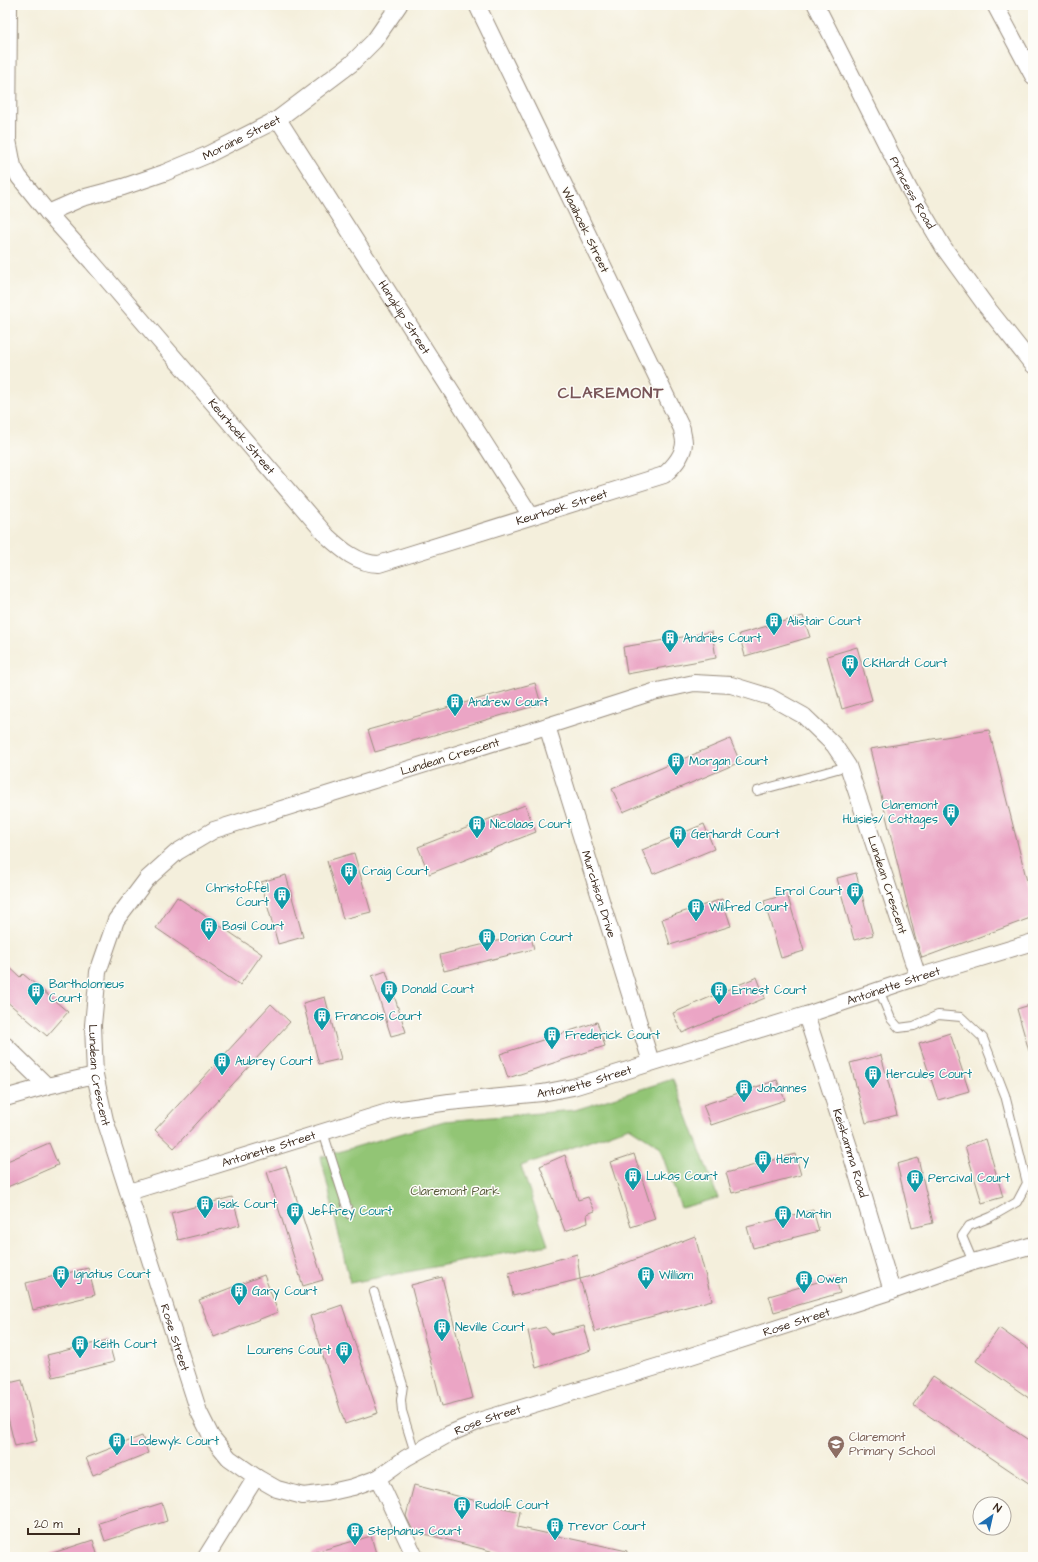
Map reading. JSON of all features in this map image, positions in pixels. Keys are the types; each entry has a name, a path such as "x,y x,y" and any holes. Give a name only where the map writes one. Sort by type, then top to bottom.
{"street":[{"name":"Keurhoek Street","path":"9,5 8,140 10,156 19,177 48,213 98,268 327,536 340,549 363,561 371,564 379,564 664,475 672,468 680,456"},
{"name":"Moraine Street","path":"48,213 82,198 123,187 164,173 207,155 278,119 351,64 374,41 399,5"},
{"name":"Waaihoek Street","path":"477,5 682,429 684,442 680,456"},
{"name":"Princess Road","path":"816,5 909,189 944,248 986,306 1032,360"},
{"path":"995,5 1033,76"},
{"name":"Hangklip Street","path":"278,119 531,516"},
{"name":"Lundean Crescent","path":"129,1192 105,1120 96,1075 93,1025 98,972 116,920 147,879 177,852 214,830 653,692 694,683 731,685 770,696 804,716 834,745 848,766 918,977"},
{"name":"Murchison Drive","path":"547,726 651,1062"},
{"name":"Antoinette Street","path":"129,1192 394,1110 449,1102 542,1093 573,1087 1033,942"},
{"name":"Keiskamma Road","path":"806,1014 892,1291"},
{"path":"5,1045 47,1086"},
{"path":"5,1098 47,1086 96,1075"},
{"name":"Rose Street","path":"129,1192 199,1412 211,1436 229,1458 256,1477 277,1489 303,1496 327,1493 353,1487 378,1478 415,1453 449,1434 482,1420 666,1364 892,1291 973,1262 1033,1245"},
{"path":"206,1557 256,1477"},
{"path":"378,1478 415,1557"}],"lane":[{"path":"757,791 848,766"},
{"path":"880,990 891,1019 899,1028 914,1026 938,1015 961,1018 983,1038 1005,1095 1027,1184 1017,1202 991,1217 969,1226 962,1236 973,1262"},
{"path":"323,1132 349,1214"},
{"path":"374,1292 403,1385 401,1400 402,1411 415,1453"}],"green space":[{"name":"Claremont Park","path":"673,1079 718,1198 681,1208 659,1146 629,1127 521,1166 548,1245 350,1283 321,1157 444,1121 575,1110"}],"building":[{"name":"Alistair Court","path":"803,616 810,637 745,656 739,634"},
{"name":"Andries Court","path":"712,632 716,658 627,674 623,647"},
{"name":"CKHardt Court","path":"857,647 872,700 842,709 827,656"},
{"name":"Andrew Court","path":"535,683 541,704 375,752 368,730"},
{"name":"Claremont Huisies/ Cottages","path":"989,730 1033,905 1033,917 922,958 915,937 870,749"},
{"name":"Morgan Court","path":"730,739 740,762 623,812 612,789"},
{"name":"Nicolaas Court","path":"525,805 536,832 429,874 418,847"},
{"name":"Gerhardt Court","path":"704,824 714,849 653,874 642,850"},
{"name":"Craig Court","path":"354,853 371,912 343,919 327,861"},
{"name":"Errol Court","path":"856,873 873,935 854,940 837,878"},
{"name":"Christoffel Court","path":"286,875 303,937 278,944 261,882"},
{"path":"787,894 804,951 781,958 764,901"},
{"name":"Basil Court","path":"177,897 262,954 240,985 156,928"},
{"name":"Wilfred Court","path":"722,899 731,926 670,945 662,919"},
{"name":"Dorian Court","path":"530,933 534,949 444,971 440,955"},
{"name":"Bartholomeus Court","path":"5,963 20,977 23,974 68,1012 47,1036 5,1000"},
{"name":"Donald Court","path":"386,971 406,1032 391,1036 372,976"},
{"name":"Ernest Court","path":"757,977 765,998 682,1033 673,1013"},
{"name":"Francois Court","path":"325,997 341,1059 319,1064 303,1003"},
{"name":"Aubrey Court","path":"271,1004 290,1022 174,1148 155,1130"},
{"path":"1033,1004 1033,1050 1029,1051 1017,1009"},
{"name":"Frederick Court","path":"597,1022 605,1046 508,1078 500,1054"},
{"path":"950,1033 969,1091 938,1100 919,1043"},
{"name":"Hercules Court","path":"881,1055 897,1115 866,1123 850,1063"},
{"name":"Johannes","path":"777,1080 785,1100 711,1125 703,1105"},
{"path":"986,1139 1003,1197 982,1203 965,1146"},
{"path":"49,1143 58,1165 5,1188 5,1162"},
{"name":"Lukas Court","path":"634,1154 655,1219 631,1227 610,1162"},
{"name":"Henry","path":"795,1154 801,1175 732,1193 726,1173"},
{"path":"565,1155 578,1200 588,1197 595,1211 587,1214 588,1223 565,1231 540,1166"},
{"name":"Percival Court","path":"918,1158 933,1223 912,1228 897,1164"},
{"name":"Jeffrey Court","path":"286,1166 323,1280 303,1286 267,1172"},
{"name":"Isak Court","path":"232,1197 240,1225 178,1240 171,1213"},
{"name":"Martin","path":"813,1210 819,1231 753,1248 747,1227"},
{"name":"William","path":"695,1236 712,1300 595,1332 580,1279 598,1274"},
{"path":"577,1254 580,1279 513,1296 509,1273"},
{"name":"Ignatius Court","path":"88,1268 95,1295 33,1310 26,1283"},
{"name":"Gary Court","path":"264,1275 278,1312 214,1337 199,1300"},
{"name":"Neville Court","path":"442,1277 473,1398 442,1406 411,1285"},
{"name":"Owen","path":"835,1277 840,1293 774,1312 769,1296"},
{"name":"Lourens Court","path":"342,1305 378,1413 345,1424 310,1316"},
{"path":"584,1326 591,1350 536,1368 528,1331 545,1327 551,1334"},
{"path":"999,1328 1033,1352 1033,1401 976,1361"},
{"name":"Keith Court","path":"108,1340 114,1362 53,1377 47,1355"},
{"path":"933,1376 1033,1443 1033,1486 913,1405"},
{"path":"22,1380 37,1441 15,1446 5,1406 5,1384"},
{"name":"Lodewyk Court","path":"142,1436 148,1453 93,1475 86,1458"},
{"name":"Rudolf Court","path":"414,1485 520,1512 517,1527 627,1551 626,1557 514,1557 413,1531 406,1516"},
{"path":"162,1503 167,1521 105,1541 99,1523"},
{"name":"Stephanus Court","path":"371,1536 377,1557 312,1557 312,1553"},
{"path":"93,1540 98,1557 50,1557 50,1554"}],"place":[{"name":"Alistair Court","path":"774,636"},
{"name":"Andries Court","path":"670,653"},
{"name":"CKHardt Court","path":"850,678"},
{"name":"Andrew Court","path":"455,717"},
{"name":"Morgan Court","path":"676,776"},
{"name":"Claremont Huisies/ Cottages","path":"951,827"},
{"name":"Nicolaas Court","path":"477,839"},
{"name":"Gerhardt Court","path":"678,849"},
{"name":"Craig Court","path":"349,886"},
{"name":"Errol Court","path":"855,906"},
{"name":"Christoffel Court","path":"282,910"},
{"name":"Wilfred Court","path":"696,922"},
{"name":"Basil Court","path":"209,941"},
{"name":"Dorian Court","path":"487,952"},
{"name":"Donald Court","path":"389,1004"},
{"name":"Ernest Court","path":"719,1005"},
{"name":"Bartholomeus Court","path":"36,1006"},
{"name":"Francois Court","path":"322,1031"},
{"name":"Frederick Court","path":"552,1050"},
{"name":"Aubrey Court","path":"222,1076"},
{"name":"Hercules Court","path":"873,1089"},
{"name":"Johannes","path":"744,1103"},
{"name":"Henry","path":"763,1174"},
{"name":"Lukas Court","path":"633,1191"},
{"name":"Percival Court","path":"915,1193"},
{"name":"Isak Court","path":"205,1219"},
{"name":"Jeffrey Court","path":"295,1226"},
{"name":"Martin","path":"783,1229"},
{"name":"Ignatius Court","path":"61,1289"},
{"name":"William","path":"646,1290"},
{"name":"Owen","path":"804,1294"},
{"name":"Gary Court","path":"239,1306"},
{"name":"Neville Court","path":"442,1342"},
{"name":"Keith Court","path":"80,1359"},
{"name":"Lourens Court","path":"344,1365"},
{"name":"Lodewyk Court","path":"117,1456"},
{"name":"Claremont Primary School","path":"836,1459"},
{"name":"Rudolf Court","path":"462,1520"},
{"name":"Trevor Court","path":"555,1541"},
{"name":"Stephanus Court","path":"355,1546"}],"district":[{"name":"CLAREMONT","path":"611,393"}]}
